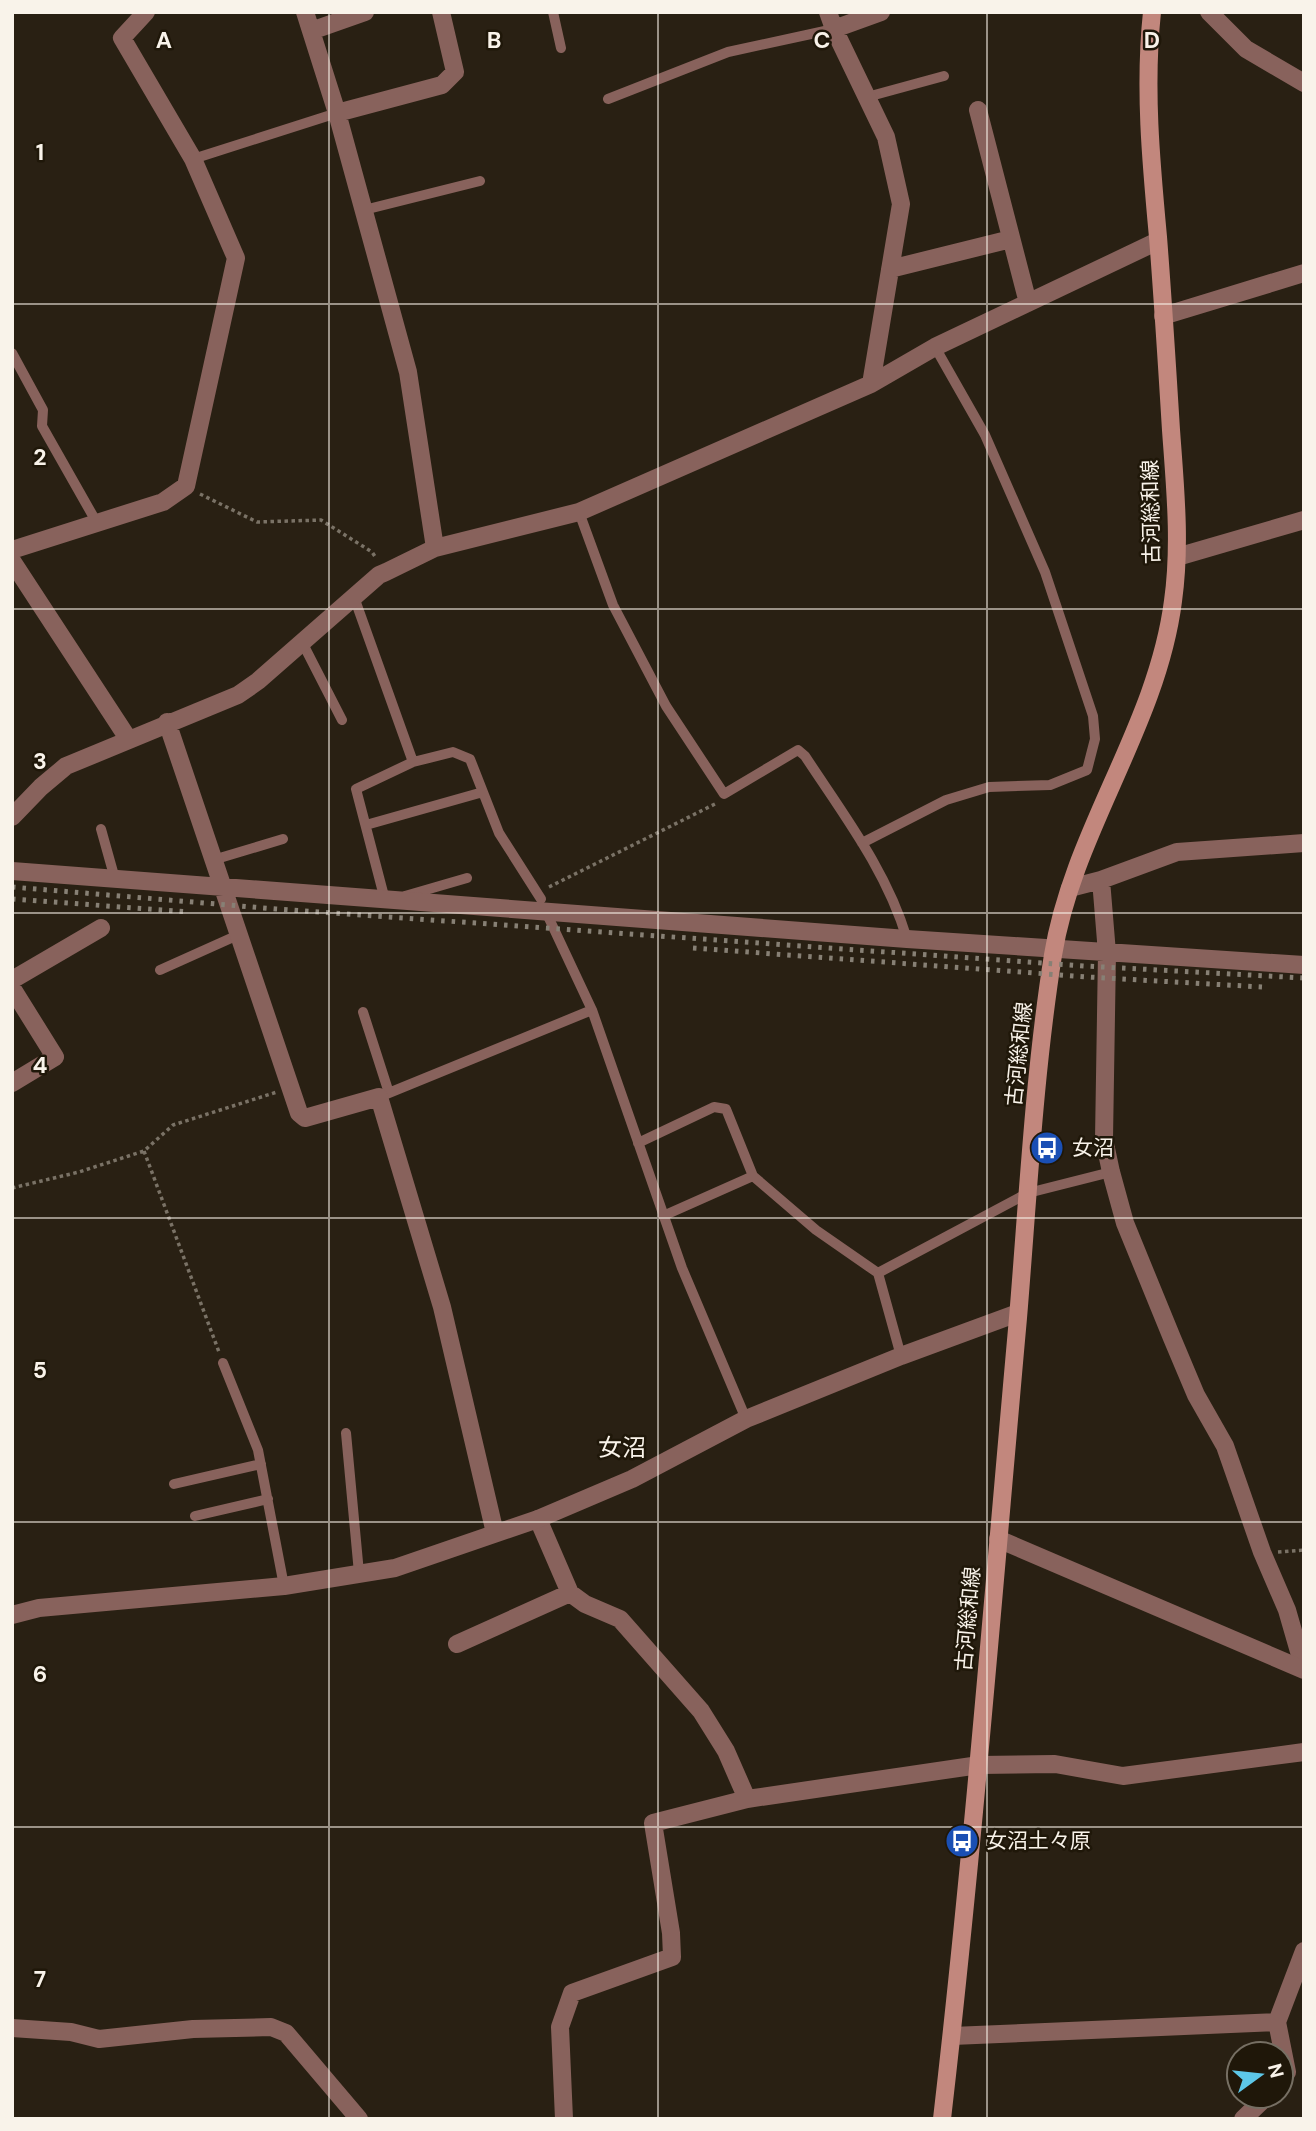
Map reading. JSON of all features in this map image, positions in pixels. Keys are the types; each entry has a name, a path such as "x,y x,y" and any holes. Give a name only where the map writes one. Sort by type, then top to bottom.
{"main road":[{"name":"古河総和線","path":"942,2119 979,1765 1028,1193 1054,949 1070,888 1098,814 1149,695 1165,648 1174,599 1177,557 1176,495 1150,150 1148,72 1152,12"}],"street":[{"path":"12,550 163,502 186,486 236,258 193,159 122,38 146,12"},
{"path":"306,12 337,113 408,372 435,548"},
{"path":"311,31 365,12"},
{"path":"337,113 442,85 455,72 442,12"},
{"path":"871,384 901,204 886,136 831,21 881,12"},
{"path":"1209,12 1246,49 1304,83"},
{"path":"978,110 1028,303"},
{"path":"890,269 1012,239"},
{"path":"12,817 66,766 167,722 238,695 386,572 435,548 579,512 871,384 935,347 1158,241"},
{"path":"1163,316 1304,273"},
{"path":"1177,557 1304,520"},
{"path":"12,561 129,740"},
{"path":"167,722 299,1113 305,1118 384,1095 442,1307 495,1533"},
{"path":"1070,888 1101,880 1177,852 1304,843"},
{"path":"12,871 388,900 544,906 907,939 1304,965"},
{"path":"1101,880 1107,953 1104,1139 1111,1172 1125,1223 1196,1395 1225,1447 1262,1552 1287,1611 1304,1670"},
{"path":"12,980 101,928"},
{"path":"12,988 55,1057 12,1083"},
{"path":"12,1615 39,1608 284,1586 395,1568 538,1519 632,1479 746,1419 901,1356 1018,1313"},
{"path":"538,1519 570,1593 585,1604 620,1619 701,1711 726,1751 747,1799"},
{"path":"998,1539 1304,1670"},
{"path":"457,1644 570,1593"},
{"path":"548,2119 564,2119 560,2027 572,1993 672,1957 671,1933 653,1823 747,1799 979,1765 1055,1765 1123,1776 1304,1752"},
{"path":"1281,2040 1277,2022 1304,1951"},
{"path":"952,2036 1277,2022"},
{"path":"12,2028 71,2032 100,2039 192,2029 271,2027 286,2033 359,2119"}],"lane":[{"path":"553,12 561,48"},
{"path":"608,99 728,52 831,21"},
{"path":"867,97 944,76"},
{"path":"193,159 337,113"},
{"path":"364,210 480,181"},
{"path":"862,844 946,800 989,787 1050,785 1087,770 1095,739 1093,716 1045,572 985,435 935,347"},
{"path":"12,353 43,410 42,426 97,523"},
{"path":"579,512 613,605 666,706 723,793 798,750 805,756 862,844 894,901 907,939"},
{"path":"354,597 413,762"},
{"path":"302,642 342,720"},
{"path":"467,878 388,900 356,789 413,762 453,752 470,759 499,833 544,906 592,1010 682,1268 746,1419"},
{"path":"366,825 483,792"},
{"path":"101,829 115,879"},
{"path":"213,860 283,839"},
{"path":"160,970 238,935"},
{"path":"363,1012 384,1095 592,1010"},
{"path":"638,1143 715,1107 726,1109 753,1176 816,1230 878,1273 901,1356"},
{"path":"878,1273 1028,1193 1111,1172"},
{"path":"663,1216 753,1176"},
{"path":"223,1363 258,1450 284,1586"},
{"path":"346,1433 359,1573"},
{"path":"174,1484 261,1464"},
{"path":"195,1516 268,1499"}],"path":[{"path":"186,486 257,522 321,520 372,552 386,572"},
{"path":"544,906 541,895 547,888 714,805 721,800 723,793"},
{"path":"12,1188 79,1172 144,1151 173,1125 290,1088"},
{"path":"144,1151 223,1363"},
{"path":"1262,1552 1304,1550"}],"railway":[{"path":"12,887 276,909 1085,966 1304,978"},
{"path":"12,899 190,912"},
{"path":"693,948 1262,987"}],"place":[{"name":"女沼","path":"1047,1148"},
{"name":"女沼土々原","path":"962,1841"}],"district":[{"name":"女沼","path":"622,1447"}]}
